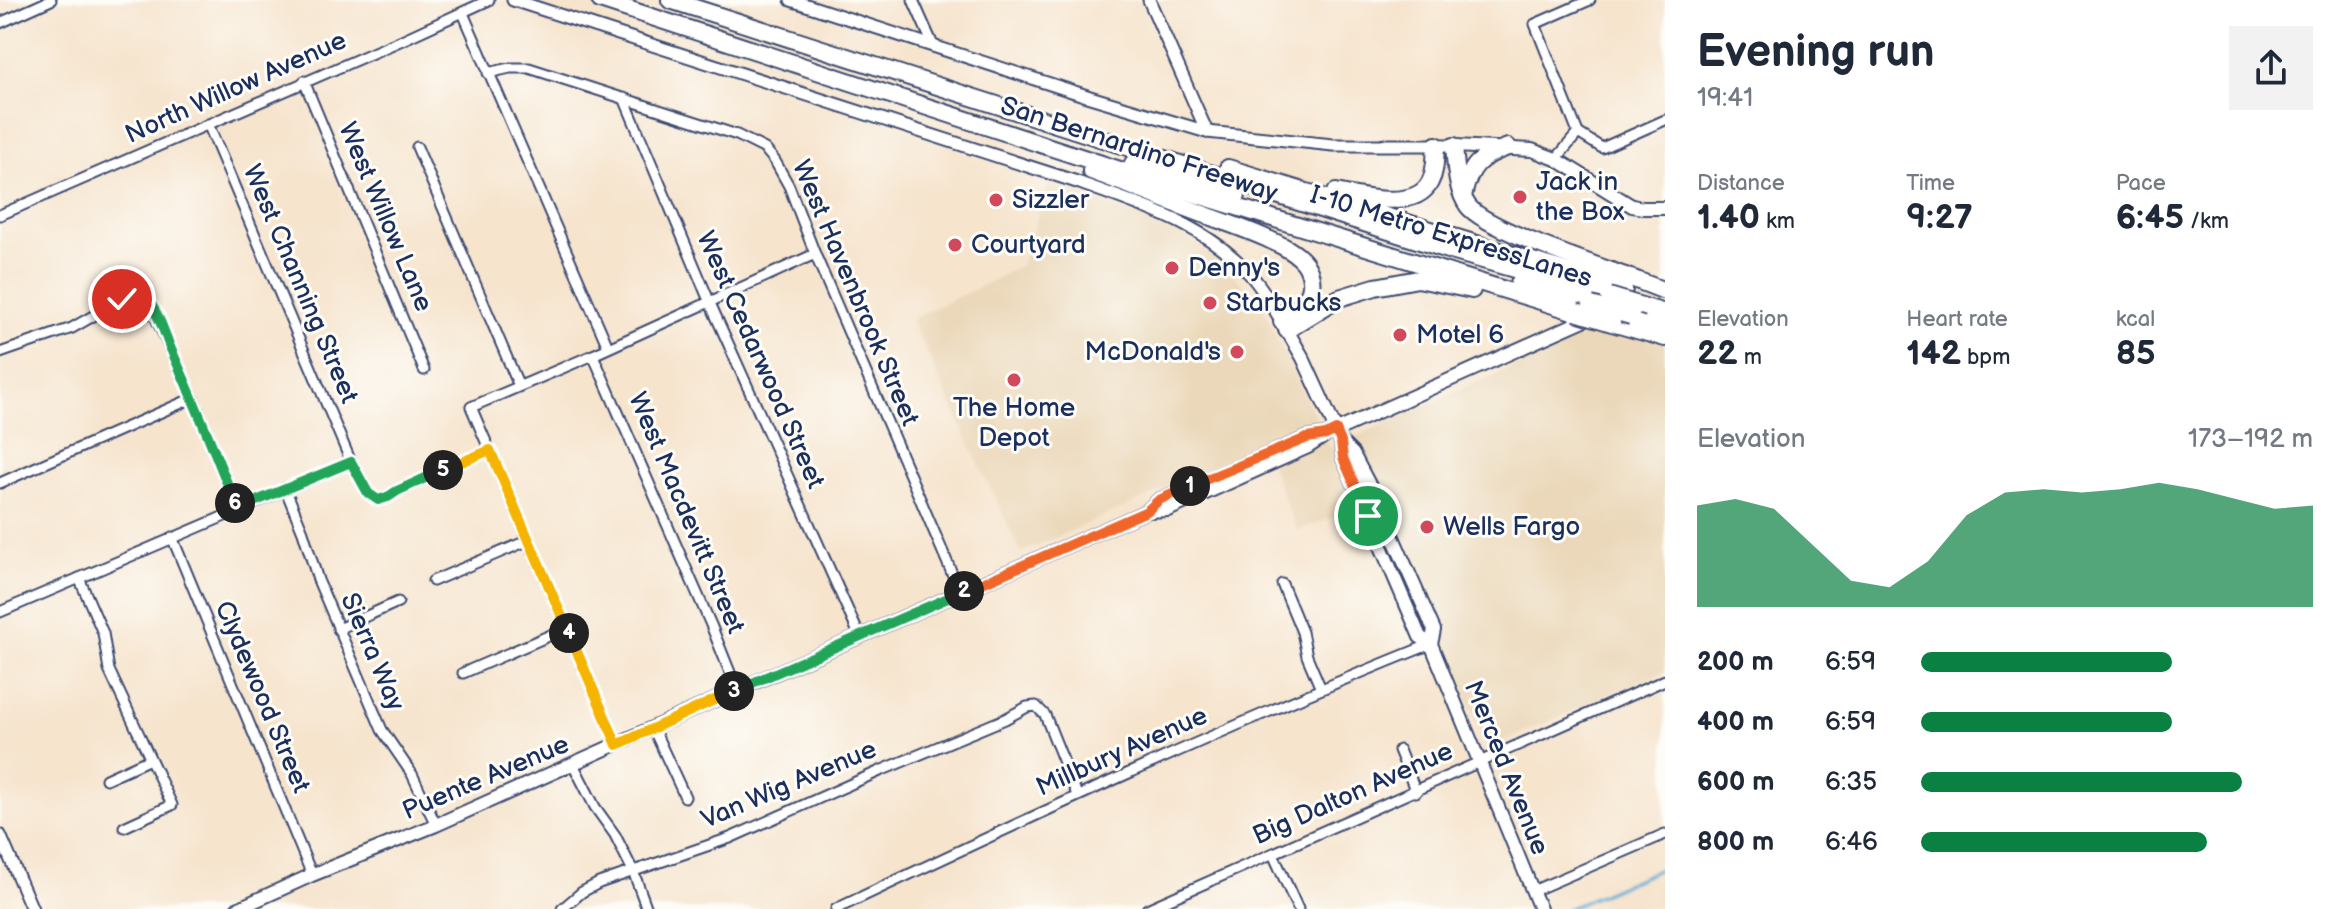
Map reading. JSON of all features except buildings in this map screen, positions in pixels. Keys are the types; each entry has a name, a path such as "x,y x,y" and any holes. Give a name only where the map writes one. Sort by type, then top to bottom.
{"highway":[{"name":"San Bernardino Freeway","path":"600,0 1172,187 1583,308 1612,323 1665,338"},
{"name":"I-10 Metro ExpressLanes","path":"629,0 1583,308 1631,316 1665,326"},
{"name":"I-10 Metro ExpressLanes","path":"670,0 1436,246 1624,289"},
{"name":"San Bernardino Freeway","path":"705,0 1213,164 1624,289 1661,303"},
{"path":"983,125 1018,147 1103,175 1268,239 1297,255 1307,265 1311,287 1308,297 1284,326"},
{"path":"1213,164 1350,195 1397,201 1427,187 1435,168 1436,145"},
{"path":"1454,146 1456,173 1463,198 1478,215 1624,289"},
{"path":"1463,198 1467,179 1475,164 1489,154 1508,147"},
{"path":"1284,326 1351,293 1418,279 1583,308"}],"main road":[{"path":"1436,145 1532,150 1556,159 1632,206 1665,208"},
{"name":"Puente Avenue","path":"237,909 436,825 1147,511 1159,500 1216,475 1307,438 1334,436 1665,284"},
{"name":"Merced Avenue","path":"1284,326 1303,358 1334,436 1353,454 1434,630 1431,644 1539,907"}],"street":[{"path":"0,23 51,0"},
{"name":"North Willow Avenue","path":"0,215 489,0"},
{"path":"513,0 1080,183 1159,212 1222,246 1249,272 1284,326"},
{"path":"791,0 1207,132 1333,145 1436,145"},
{"path":"913,0 933,45"},
{"path":"1149,0 1207,132"},
{"path":"1590,0 1535,24 1578,133 1602,148 1665,120"},
{"path":"463,13 608,347"},
{"name":"West Havenbrook Street","path":"488,73 529,68 737,135 765,149 789,186 815,254 960,592"},
{"name":"West Willow Lane","path":"304,81 424,370"},
{"name":"West Cedarwood Street","path":"624,98 710,303 860,637"},
{"name":"West Channing Street","path":"208,124 351,462 368,493 378,500 388,497 490,450"},
{"path":"1556,159 1578,133"},
{"path":"417,147 519,386"},
{"path":"617,745 471,407 815,254"},
{"path":"0,353 72,328 130,295 139,294 147,299 193,398 237,509"},
{"name":"West Macdevitt Street","path":"593,355 737,690"},
{"path":"0,483 193,398"},
{"path":"0,612 351,462"},
{"name":"Sierra Way","path":"285,488 318,580 382,730 412,774 436,825"},
{"name":"Clydewood Street","path":"172,537 312,875"},
{"path":"433,581 529,540"},
{"path":"79,578 103,633 109,670 172,805 124,827"},
{"path":"1282,584 1321,689"},
{"path":"338,629 398,602"},
{"path":"463,673 567,628"},
{"name":"Millbury Avenue","path":"836,909 1077,795 1431,644"},
{"name":"Big Dalton Avenue","path":"1147,909 1170,905 1273,854 1665,680"},
{"name":"Van Wig Avenue","path":"562,909 582,892 730,838 1027,707 1036,706 1045,715 1077,795"},
{"path":"653,728 685,797"},
{"path":"1399,750 1416,792"},
{"path":"106,779 150,759"},
{"path":"573,764 595,807 615,835 647,909"},
{"path":"1533,891 1665,834"},
{"path":"0,835 32,909"},
{"path":"1273,854 1298,909"}],"shaded area":[{"path":"1049,183 1162,223 1215,254 1263,308 1330,448 1665,299 1665,671 1487,748 1386,498 1297,531 1263,445 1021,553 911,319 1021,265"}],"waterway":[{"path":"1567,909 1665,867"}],"place":[{"name":"Jack in the Box","path":"1520,197"},
{"name":"Sizzler","path":"996,200"},
{"name":"Courtyard","path":"955,245"},
{"name":"Denny's","path":"1172,268"},
{"name":"Starbucks","path":"1210,303"},
{"name":"Motel 6","path":"1400,335"},
{"name":"McDonald's","path":"1237,352"},
{"name":"The Home Depot","path":"1014,380"},
{"name":"Wells Fargo","path":"1427,527"}],"route":[{"path":"122,299 139,294 147,299 193,398 237,509 351,462 361,484 378,500 490,450 617,745 1147,511 1159,500 1307,438 1336,430 1343,458 1368,516"}]}
